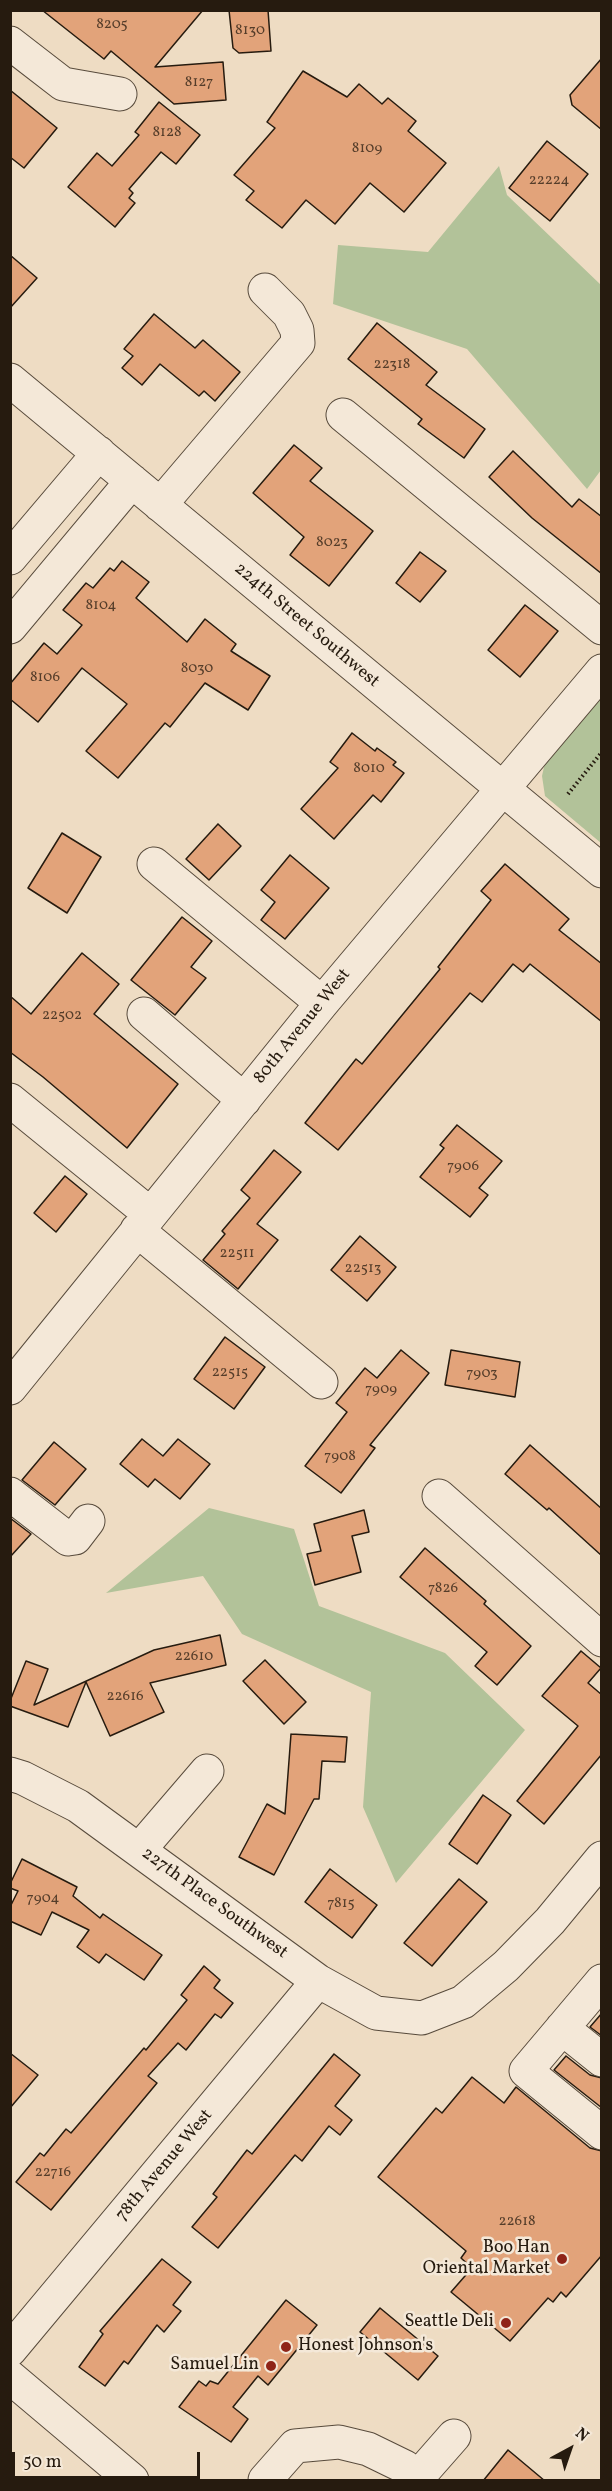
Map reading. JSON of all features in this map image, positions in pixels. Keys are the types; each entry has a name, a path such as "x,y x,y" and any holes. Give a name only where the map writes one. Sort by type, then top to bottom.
{"street":[{"path":"10,43 63,84 120,94"},
{"path":"160,505 298,343 297,330 289,314 265,290"},
{"name":"224th Street Southwest","path":"10,380 602,871"},
{"path":"343,415 602,628"},
{"path":"10,558 99,453"},
{"path":"10,627 132,481"},
{"name":"80th Avenue West","path":"10,1388 322,1003 602,671"},
{"path":"154,864 322,1003"},
{"path":"144,1014 244,1100"},
{"path":"10,1100 321,1382"},
{"path":"10,1494 68,1539 75,1538 88,1521"},
{"path":"439,1496 602,1640"},
{"path":"140,1849 207,1771"},
{"name":"227th Place Southwest","path":"10,1774 23,1778 78,1806 318,1981 376,2013 422,2018 463,2002 506,1966 550,1921 602,1858"},
{"name":"78th Avenue West","path":"10,2350 318,1981"},
{"path":"601,1983 526,2071 602,2133"},
{"path":"562,2028 602,2060"},
{"path":"10,2377 132,2481"},
{"path":"265,2481 296,2446 339,2442 368,2449 405,2467 419,2479 454,2436"}],"path":[{"path":"568,794 602,752"}],"green space":[{"path":"499,166 507,195 601,285 601,470 587,489 467,349 333,304 338,245 428,252"},
{"path":"601,692 601,843 545,796 542,776 546,758"},
{"path":"209,1508 294,1529 319,1606 445,1653 525,1730 396,1883 363,1807 371,1692 242,1634 203,1576 106,1593"}],"building":[{"path":"42,10 203,10 155,67 223,62 226,100 174,104 111,51 104,59"},
{"path":"229,10 268,10 271,51 239,53 233,48"},
{"path":"602,58 602,130 572,105 570,95"},
{"path":"303,71 347,97 359,84 382,104 388,98 416,121 408,131 446,163 404,212 370,183 335,224 306,200 282,228 246,200 254,191 234,175 275,128 267,122"},
{"path":"10,90 57,128 24,168 10,157"},
{"path":"159,102 200,135 176,164 161,152 129,189 133,193 129,198 135,203 115,227 68,187 97,153 112,166 139,135 135,132"},
{"path":"547,141 588,174 550,221 509,188"},
{"path":"10,255 37,278 10,308"},
{"path":"154,314 195,348 203,340 240,372 215,401 204,391 199,396 160,364 142,385 122,368 133,356 124,349"},
{"path":"377,323 437,372 426,385 485,429 464,458 418,424 422,419 348,359"},
{"path":"294,445 322,468 310,481 373,531 329,586 290,555 304,537 253,493"},
{"path":"513,451 572,507 579,499 602,517 602,574 532,518 489,477"},
{"path":"420,552 446,571 420,602 396,583"},
{"path":"122,561 149,582 136,598 187,642 205,619 236,644 231,651 270,676 248,710 205,683 170,727 165,723 118,778 86,751 127,704 82,668 38,722 10,699 10,684 44,643 57,654 82,625 63,610 86,583 93,588 110,568 114,571"},
{"path":"525,605 558,631 520,677 488,650"},
{"path":"352,733 375,751 377,748 396,762 393,765 404,773 381,802 373,795 334,839 301,809 338,768 330,762"},
{"path":"218,824 241,846 209,880 186,859"},
{"path":"62,833 101,857 67,913 28,888"},
{"path":"290,855 329,888 285,939 261,920 275,902 261,890"},
{"path":"505,864 569,919 559,930 602,964 602,1022 530,964 523,972 513,964 482,1002 470,993 338,1150 305,1123 356,1059 362,1064 440,969 438,967 491,900 481,891"},
{"path":"182,917 212,941 191,967 206,978 175,1015 131,980"},
{"path":"82,953 119,984 94,1014 178,1084 127,1148 10,1052 10,996 31,1014"},
{"path":"457,1125 502,1161 479,1188 488,1195 470,1217 420,1177 444,1148 440,1145"},
{"path":"274,1150 301,1172 257,1224 278,1240 238,1289 203,1260 225,1234 222,1231 250,1198 241,1190"},
{"path":"65,1176 87,1194 56,1232 34,1213"},
{"path":"360,1236 396,1267 367,1301 331,1270"},
{"path":"225,1337 265,1367 234,1409 194,1379"},
{"path":"401,1350 429,1373 370,1445 375,1448 341,1493 305,1466 347,1412 336,1403 365,1368 377,1378"},
{"path":"451,1350 520,1362 515,1397 445,1385"},
{"path":"142,1439 163,1456 178,1439 210,1464 180,1499 155,1479 148,1487 120,1464"},
{"path":"54,1442 86,1469 55,1505 22,1480"},
{"path":"530,1445 602,1509 602,1556 549,1508 547,1510 505,1474"},
{"path":"364,1510 369,1532 352,1536 361,1572 315,1585 307,1554 321,1551 314,1524"},
{"path":"10,1518 31,1534 10,1557"},
{"path":"425,1548 486,1601 484,1604 531,1646 497,1685 475,1666 487,1652 400,1577"},
{"path":"220,1635 226,1665 150,1683 164,1712 110,1736 86,1682 68,1727 10,1706 26,1661 48,1669 34,1705 154,1650"},
{"path":"581,1651 601,1668 588,1683 602,1695 602,1754 544,1824 517,1801 578,1726 542,1696"},
{"path":"265,1660 306,1702 284,1724 243,1681"},
{"path":"291,1734 347,1737 345,1762 322,1761 319,1799 314,1799 274,1875 239,1857 267,1804 285,1814"},
{"path":"483,1795 511,1815 477,1864 449,1844"},
{"path":"22,1859 77,1887 73,1896 100,1918 103,1914 162,1955 144,1980 106,1954 99,1963 77,1947 89,1930 52,1912 41,1935 10,1921 10,1907 18,1891 10,1888 10,1884"},
{"path":"330,1869 377,1905 352,1938 305,1902"},
{"path":"459,1879 487,1902 432,1966 404,1943"},
{"path":"204,1966 220,1980 214,1988 233,2003 221,2018 215,2014 186,2050 178,2043 148,2076 157,2083 51,2210 16,2182 40,2153 44,2156 66,2129 71,2133 144,2048 146,2050 187,2000 181,1995"},
{"path":"602,2013 602,2036 590,2027"},
{"path":"10,2053 38,2075 10,2108"},
{"path":"334,2054 360,2075 335,2106 352,2120 340,2135 329,2126 302,2161 295,2155 218,2248 192,2227 217,2197 213,2194 247,2150 252,2154"},
{"path":"566,2056 590,2075 602,2078 602,2108 554,2070"},
{"path":"472,2077 504,2103 516,2087 590,2148 602,2151 602,2255 566,2297 561,2292 553,2302 548,2298 510,2341 451,2292 472,2268 461,2258 466,2251 378,2177 436,2108 442,2113"},
{"path":"162,2259 191,2282 173,2305 181,2311 164,2332 157,2325 128,2364 124,2361 105,2386 79,2367 103,2334 100,2331"},
{"path":"286,2300 317,2325 268,2385 258,2376 233,2407 248,2419 231,2442 179,2407 199,2381 206,2386 210,2381 218,2384"},
{"path":"380,2308 438,2356 418,2380 360,2332"},
{"path":"508,2450 545,2481 483,2481"}],"place":[{"name":"Boo Han Oriental Market","path":"562,2259"},
{"name":"Seattle Deli","path":"506,2323"},
{"name":"Honest Johnson's","path":"286,2347"},
{"name":"Samuel Lin","path":"271,2366"}]}
